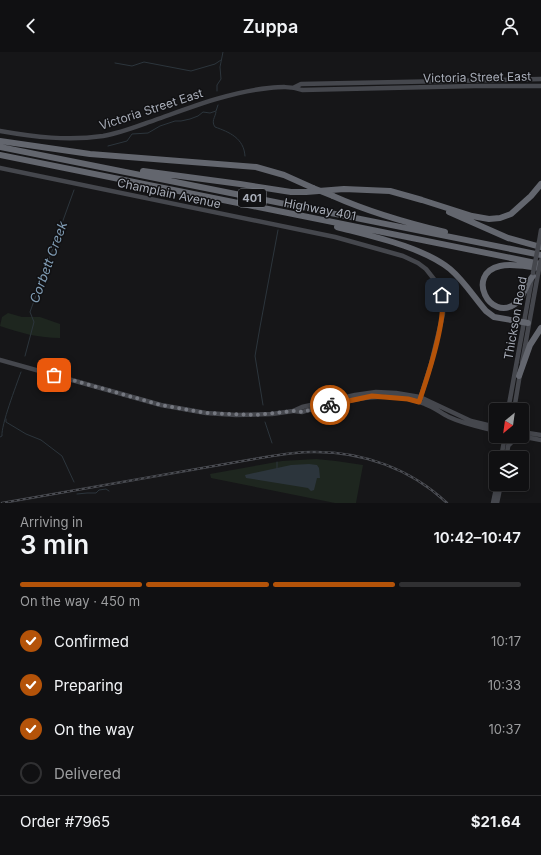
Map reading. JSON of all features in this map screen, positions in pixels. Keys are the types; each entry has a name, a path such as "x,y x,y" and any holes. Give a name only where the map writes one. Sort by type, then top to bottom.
{"highway":[{"path":"0,141 90,154 256,167 284,175 354,206 384,216 477,239 505,248"},
{"name":"Highway 401","path":"0,147 541,255"},
{"name":"Highway 401","path":"0,156 541,264"},
{"path":"104,167 291,192 344,189 390,191 472,216 489,219 500,218 511,214 519,208 541,184"},
{"path":"422,200 508,238 540,245"},
{"path":"258,208 374,237 428,255 444,264 457,275 489,314 494,317 526,323"},
{"path":"513,265 536,273 530,279 524,294 516,304 511,306 502,308 493,304 484,293 482,286 484,280 492,270 499,266 513,265"},
{"path":"520,376 530,345 541,328"}],"main road":[{"path":"496,86 498,83 516,82 519,79"},
{"name":"Victoria Street East","path":"295,87 301,84 541,79"},
{"name":"Victoria Street East","path":"0,131 13,134 53,138 104,136 128,130 213,100 259,90 284,87 295,87 302,90 541,86"},
{"name":"Champlain Avenue","path":"0,168 336,237 403,256 418,263 426,269 437,283 443,305 431,364 420,400"},
{"name":"Thickson Road","path":"509,403 536,273 541,230"},
{"name":"Thickson Road","path":"536,273 541,260"},
{"name":"Thickson Road","path":"515,403 526,323"},
{"path":"0,360 183,410 236,416 262,415 293,411 302,407 355,395 376,392 396,393 420,400 489,427"},
{"path":"529,433 541,435"},
{"path":"529,438 541,440"},
{"path":"507,451 509,443"},
{"path":"493,503 496,491"},
{"path":"497,503 500,491"}],"shaded area":[{"path":"8,313 22,317 40,317 60,324 60,338 30,335 0,326 2,317"},
{"path":"316,459 363,465 356,503 335,503 211,478 210,474 282,461"},
{"path":"291,465 317,465 319,468 320,478 317,478 314,490 311,491 308,488 246,478 245,475"}],"waterway":[{"name":"Corbett Creek","path":"217,91 217,85 221,79 220,67 223,52"},
{"path":"115,63 132,66 144,62 191,71 215,64 221,60"},
{"name":"Corbett Creek","path":"108,146 127,141 132,134 148,133 160,126 175,121 190,119 203,112 210,113 216,111 218,105"},
{"path":"216,112 213,121 215,127 225,131 239,140 245,156"},
{"name":"Corbett Creek","path":"25,356 34,322 30,312 74,190"},
{"path":"263,405 255,356 278,230"},
{"name":"Corbett Creek","path":"0,437 2,436 6,415 21,372"},
{"path":"6,419 6,422 26,434 41,440 62,456 74,482"},
{"path":"265,422 272,443"},
{"path":"277,462 277,469"},
{"path":"77,494 96,493 99,490 106,489 109,491"}],"railway":[{"path":"2,503 290,453 312,452 349,455 385,464 418,481 447,503"}],"way so far":[{"path":"54,375 161,405 221,415 236,416 293,411 302,412 330,405"}],"route":[{"path":"330,405 372,396 408,399 419,402 431,364 443,314 442,295"}]}
